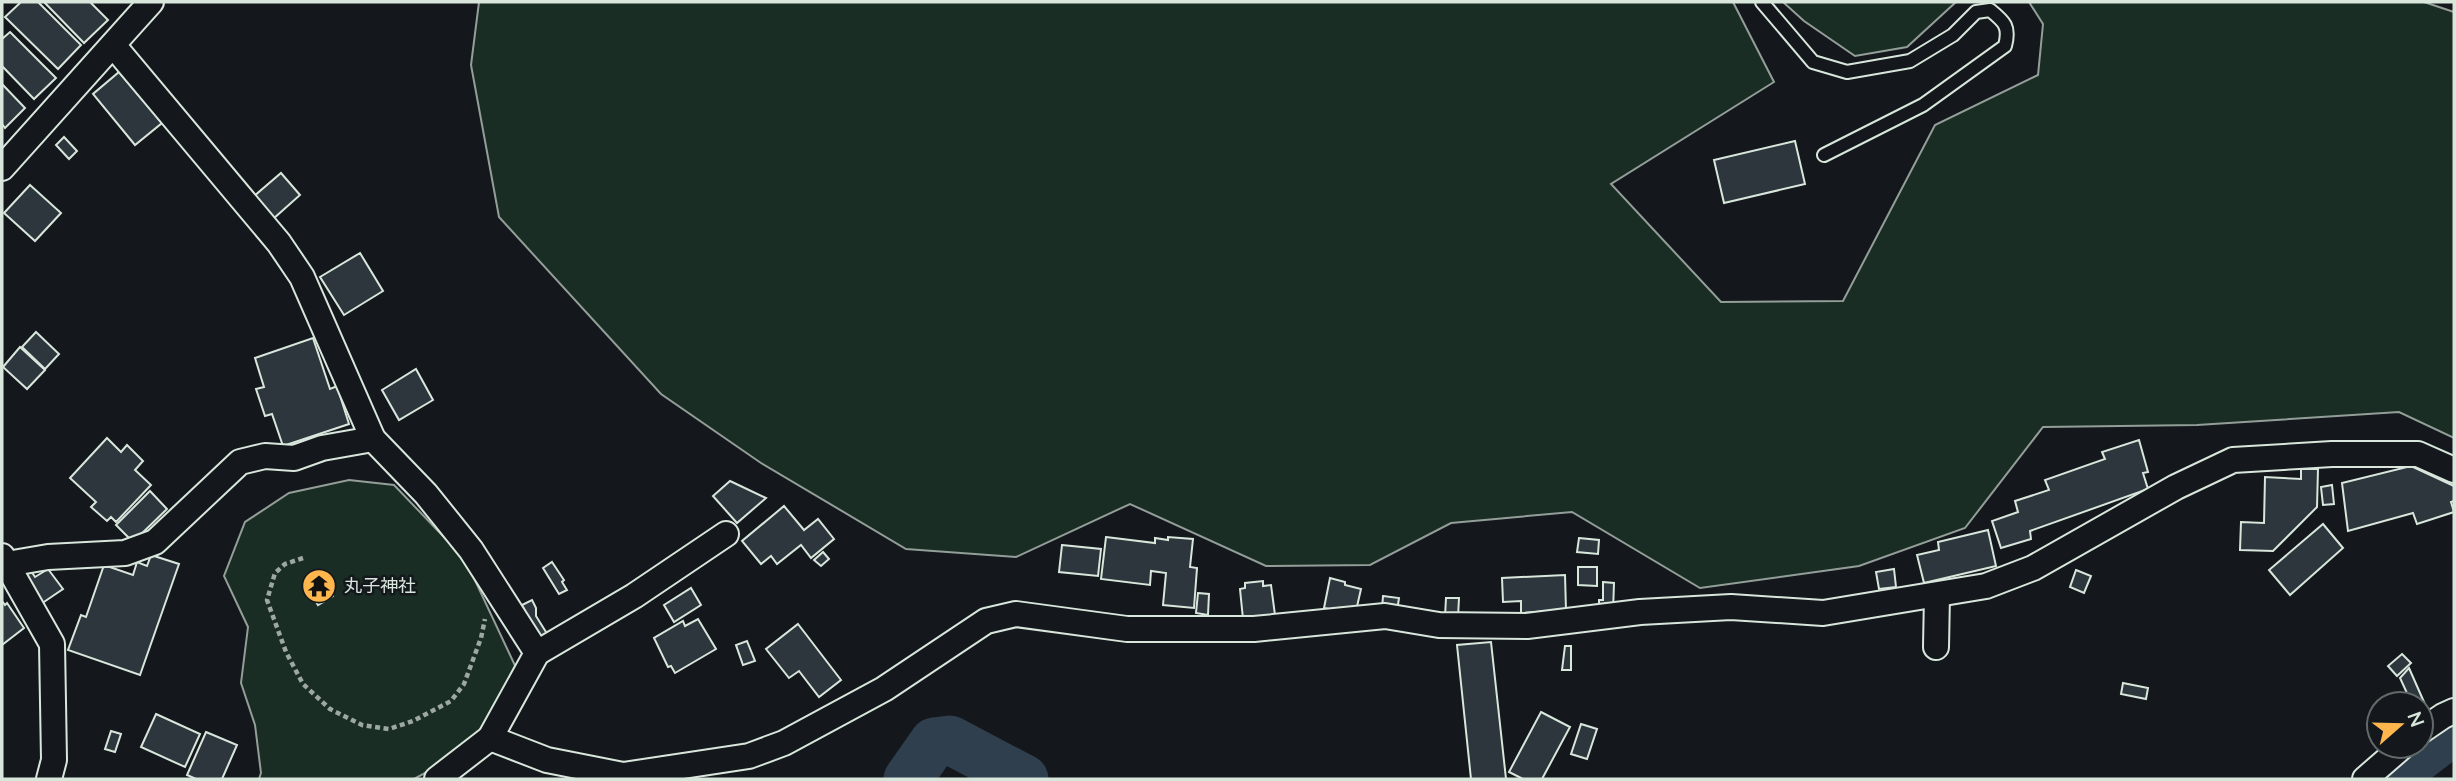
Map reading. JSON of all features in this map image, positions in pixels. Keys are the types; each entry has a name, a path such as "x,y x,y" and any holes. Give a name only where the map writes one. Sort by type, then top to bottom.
{"street":[{"path":"2,168 151,2"},
{"path":"113,45 279,243 302,277 373,439 426,494 493,581 537,653"},
{"path":"49,779 54,760 52,644 4,560 125,554 155,542 240,462 265,456 294,458 322,448 373,439"},
{"path":"490,738 547,760 634,777 749,756 784,743 884,689 986,621 1016,614 1127,629 1254,629 1385,616 1438,625 1527,626 1640,612 1731,607 1823,613 1986,586 2033,568 2176,487 2232,460 2332,454 2418,454 2454,470"},
{"path":"437,779 490,738 537,653 634,596 726,534"},
{"path":"1936,647 1937,596"},
{"path":"2435,722 2454,711"},
{"path":"2365,779 2387,760"}],"lane":[{"path":"1762,2 1813,62 1847,72 1910,61 1953,35 1976,12 1990,10 2003,20 2008,34 2005,46 1923,105 1824,155"}],"path":[{"path":"303,558 285,564 275,573 267,600 286,652 303,684 330,709 362,724 389,729 451,701 464,684 481,638 493,581"}],"green space":[{"path":"479,2 1733,2 1774,82 1611,184 1721,302 1843,301 1935,125 2038,75 2043,24 2029,2 2424,2 2454,12 2454,438 2399,412 2197,425 2043,427 1965,528 1859,566 1700,588 1572,512 1451,523 1370,565 1266,566 1130,504 1016,557 906,549 761,463 661,394 499,217 471,65"},
{"path":"1783,2 1956,2 1907,47 1855,56 1804,21"},
{"path":"349,480 394,485 465,559 519,674 494,725 449,760 414,779 259,779 261,773 255,725 241,683 248,627 224,576 245,522 289,493"}],"building":[{"path":"21,2 38,2 81,45 58,69 5,17"},
{"path":"44,2 90,2 108,20 84,43"},
{"path":"10,32 56,78 34,99 2,66 2,39"},
{"path":"119,72 162,123 135,145 93,94"},
{"path":"2,84 25,108 5,128 2,124"},
{"path":"64,137 77,151 69,159 56,145"},
{"path":"1795,141 1805,184 1724,203 1714,160"},
{"path":"281,173 300,195 273,219 253,197"},
{"path":"30,185 61,213 35,241 4,213"},
{"path":"360,253 383,291 344,315 320,277"},
{"path":"36,332 59,354 45,369 22,347"},
{"path":"313,338 330,389 337,386 349,424 283,446 272,414 265,416 256,389 264,387 255,358"},
{"path":"20,347 45,370 27,389 3,367"},
{"path":"416,369 433,400 399,420 382,390"},
{"path":"107,438 121,452 127,445 143,461 135,470 151,485 116,522 111,517 107,521 91,507 96,502 70,478"},
{"path":"2139,440 2148,472 2143,473 2148,489 2030,531 2031,539 2001,548 1992,521 2018,512 2015,501 2049,490 2045,480 2105,459 2102,452"},
{"path":"2411,466 2454,486 2454,501 2451,502 2454,512 2417,524 2413,513 2348,531 2342,483"},
{"path":"2301,469 2318,469 2317,507 2273,551 2240,550 2241,522 2264,523 2265,477 2301,479"},
{"path":"730,481 766,498 737,523 713,496"},
{"path":"2332,485 2334,504 2323,505 2321,487"},
{"path":"150,491 167,509 133,542 116,525"},
{"path":"784,506 804,530 818,519 834,539 811,558 801,545 777,564 771,556 761,564 742,541"},
{"path":"2323,524 2343,548 2290,595 2269,570"},
{"path":"1988,530 1996,566 1924,583 1917,555 1939,550 1938,542"},
{"path":"1106,537 1155,543 1155,538 1193,539 1190,567 1197,568 1194,608 1163,605 1166,573 1151,571 1150,585 1101,579"},
{"path":"1579,538 1599,540 1598,554 1577,552"},
{"path":"1062,545 1101,549 1098,576 1059,572"},
{"path":"823,552 829,559 821,566 814,560"},
{"path":"151,555 179,564 140,675 68,650 81,615 86,617 104,565 133,575 137,562 147,566"},
{"path":"552,562 567,590 559,594 543,568"},
{"path":"1578,567 1597,567 1597,586 1578,585"},
{"path":"48,569 63,589 38,606 19,580 31,571 35,577"},
{"path":"1894,569 1896,587 1879,589 1876,572"},
{"path":"2076,570 2091,576 2084,593 2070,587"},
{"path":"321,574 333,596 318,605 305,583"},
{"path":"1565,575 1566,610 1521,613 1521,601 1503,602 1502,578"},
{"path":"1330,578 1361,589 1356,611 1324,608"},
{"path":"1263,581 1263,586 1271,585 1275,615 1243,619 1240,589 1245,588 1245,583"},
{"path":"1603,582 1614,583 1613,612 1599,611 1599,600 1603,600"},
{"path":"691,588 701,605 674,622 664,605"},
{"path":"1198,593 1209,594 1208,615 1196,613"},
{"path":"1383,596 1399,598 1397,611 1382,609"},
{"path":"1446,598 1459,598 1458,617 1445,617"},
{"path":"532,600 536,616 551,640 541,645 522,605"},
{"path":"2,601 5,605 7,603 24,628 2,645"},
{"path":"698,619 716,649 675,673 671,666 668,667 654,638 683,621 685,626"},
{"path":"798,624 841,680 819,697 799,671 789,678 766,649"},
{"path":"747,641 755,661 743,665 736,645"},
{"path":"1491,642 1506,779 1471,779 1457,645"},
{"path":"1565,646 1571,646 1571,670 1562,670"},
{"path":"2402,654 2411,663 2397,676 2388,666"},
{"path":"2409,668 2419,690 2406,690 2400,678"},
{"path":"2123,683 2148,688 2146,699 2121,694"},
{"path":"1541,712 1570,727 1542,779 1523,779 1509,772"},
{"path":"156,714 200,734 185,767 141,747"},
{"path":"1581,724 1597,729 1587,759 1571,754"},
{"path":"111,731 121,734 115,752 105,749"},
{"path":"206,732 237,745 222,779 196,779 187,775"}],"waterway":[{"path":"2390,779 2454,730"},
{"path":"908,779 934,742 950,740 1024,779"}],"place":[{"name":"丸子神社","path":"319,586"}]}
